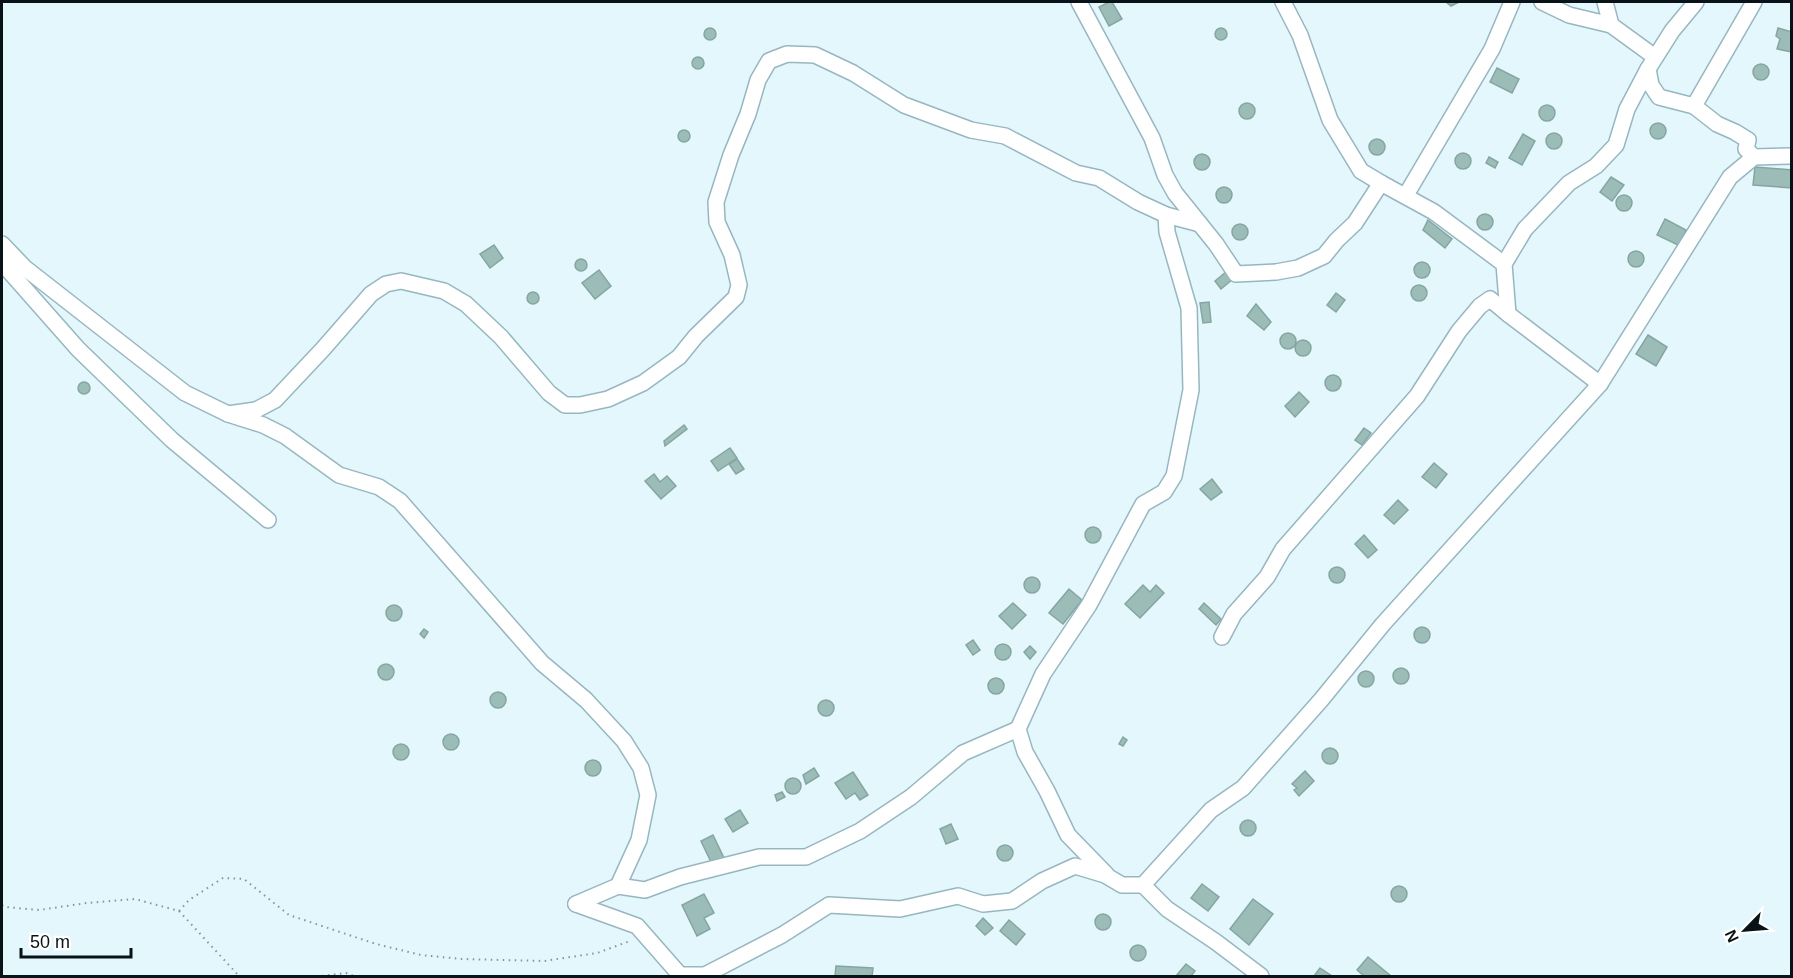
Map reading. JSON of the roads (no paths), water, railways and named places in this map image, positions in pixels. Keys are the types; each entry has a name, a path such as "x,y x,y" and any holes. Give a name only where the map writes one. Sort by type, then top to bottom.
{"street":[{"path":"1079,2 1152,138 1165,175 1236,274 1276,272 1298,268 1324,256 1355,223 1381,183"},
{"path":"1283,2 1300,35 1330,120 1361,171 1434,212 1504,264"},
{"path":"1406,195 1492,49 1512,2"},
{"path":"1542,2 1569,15 1611,24"},
{"path":"1605,2 1611,24 1652,63 1651,85 1659,97 1694,106 1717,124 1736,132 1748,140 1746,149 1754,157"},
{"path":"1508,314 1504,264 1525,229 1569,183 1596,166 1616,145 1627,109 1652,63 1672,31 1696,2"},
{"path":"1694,106 1754,2"},
{"path":"228,414 256,410 275,400 371,294 386,284 401,281 444,291 466,304 501,337 549,393 565,405 580,405 608,399 643,383 679,357 696,336 736,297 739,285 732,255 717,222 716,202 758,80 769,61 787,54 815,55 852,73 904,105 947,119 971,130 1005,136 1076,173 1100,178 1138,202 1166,215 1200,224"},
{"path":"1143,885 1211,810 1243,788 1321,700 1383,624 1600,384 1730,177 1754,157 1791,156"},
{"path":"1166,215 1167,232 1189,308 1191,390 1174,476 1164,492 1143,504 1089,605 1043,674 1018,729 1025,752 1068,835 1108,876 1122,885 1143,885 1167,909 1261,976"},
{"path":"2,244 24,268 185,393 228,414 263,425 285,436 339,475 379,486 400,501 542,663 586,700 624,741 641,768 648,795 639,840 618,886"},
{"path":"2,263 78,349 172,440 268,520"},
{"path":"1222,637 1234,614 1267,577 1283,549 1417,396 1459,331 1480,306 1490,298 1600,384"},
{"path":"1018,729 963,753 911,797 860,831 806,857 759,857 680,877 645,890 618,886 576,904 637,926 680,975 705,975 782,935 829,905 900,909 958,896 983,904 1012,901 1026,894 1042,881 1075,866 1108,876"}]}
